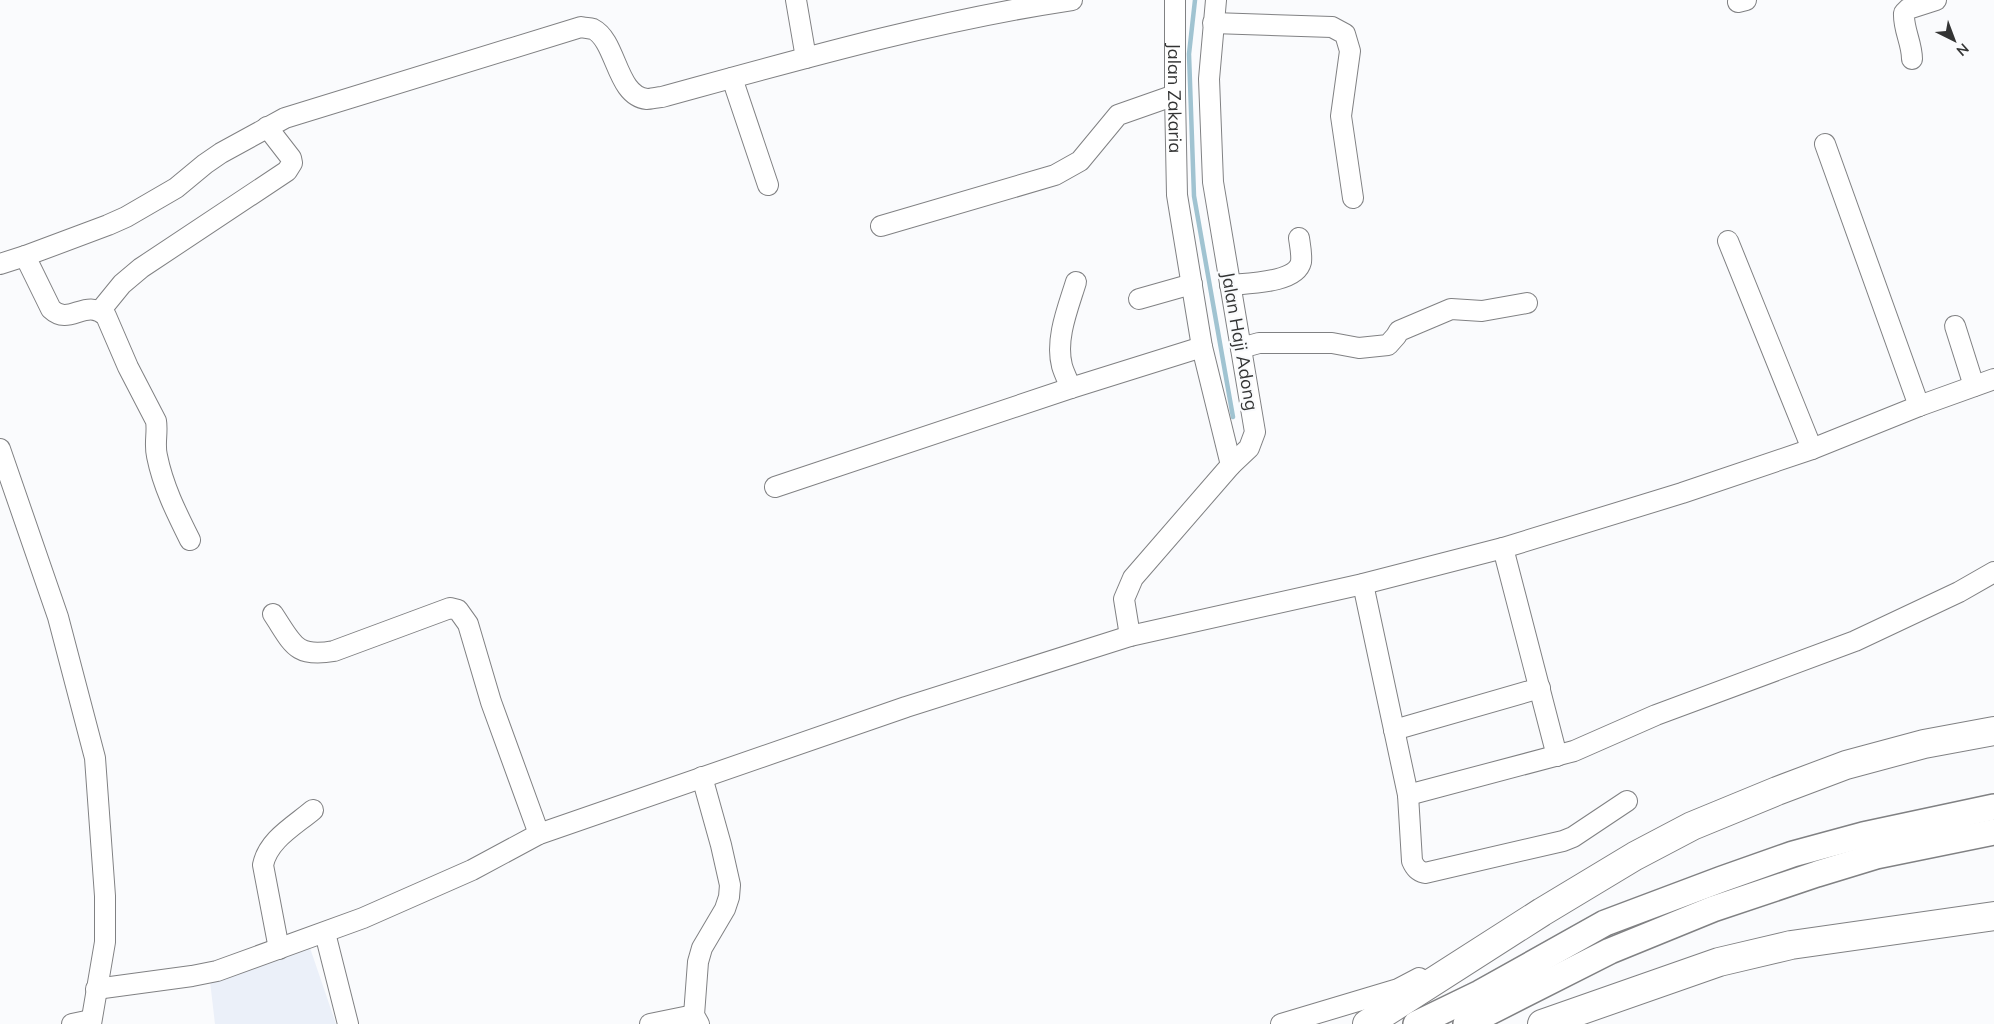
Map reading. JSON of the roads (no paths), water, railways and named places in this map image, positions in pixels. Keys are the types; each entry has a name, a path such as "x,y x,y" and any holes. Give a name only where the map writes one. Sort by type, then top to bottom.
{"highway":[{"path":"1367,1024 1542,912 1635,856 1692,826 1846,765 1924,744 1994,731"},
{"path":"1542,1024 1719,962 1764,951 1791,945 1994,916"}],"main road":[{"path":"1416,1024 1480,993 1605,923 1722,879 1794,854 1862,835 1994,807"},
{"path":"1466,1024 1610,951 1713,909 1876,856 1994,832"}],"street":[{"path":"796,0 806,58"},
{"path":"0,264 108,226 126,217 176,188 205,164 221,154 285,118 581,27 592,29 600,35 629,89 636,96 647,99 662,97 906,33 1008,10 1072,0"},
{"name":"Jalan Zakaria","path":"1175,0 1177,195 1202,347 1231,465"},
{"name":"Jalan Haji Adong","path":"1130,636 1124,598 1133,578 1231,465 1249,448 1255,432 1213,182 1209,79 1216,0"},
{"path":"1912,59 1912,48 1904,20 1904,13 1908,9 1936,0"},
{"path":"1213,23 1332,27 1345,34 1350,51 1341,116 1353,198"},
{"path":"732,78 768,185"},
{"path":"881,226 1055,175 1080,161 1118,115 1175,95"},
{"path":"100,311 122,284 141,268 287,171 292,163 291,158 267,127"},
{"path":"1825,144 1919,406"},
{"path":"1230,286 1283,278 1296,271 1301,261 1299,238"},
{"path":"1728,241 1812,449"},
{"path":"25,256 50,310 57,315 64,316 90,308 100,311 106,316 128,367 156,421 156,454 166,490 190,540"},
{"path":"1071,388 1062,366 1060,345 1066,315 1076,282"},
{"path":"1139,299 1192,284"},
{"path":"1241,348 1259,343 1332,343 1359,348 1388,346 1399,331 1450,309 1482,310 1527,303"},
{"path":"1955,326 1974,386"},
{"path":"775,487 1071,388 1202,347"},
{"path":"96,989 217,971 363,918 472,870 539,834 906,707 1130,636 1363,584 1503,548 1682,493 1812,449 1919,406 1994,379"},
{"path":"0,449 58,617 95,758 105,896 105,942 96,989 85,1023"},
{"path":"1503,548 1558,756"},
{"path":"1408,795 1558,756 1621,732 1656,715 1855,641 1907,618 1994,572"},
{"path":"1363,584 1408,795 1414,867 1425,873 1563,841 1573,837 1627,801"},
{"path":"274,614 295,646 304,653 317,654 334,651 450,608 458,610 468,624 491,702 539,834"},
{"path":"1394,730 1540,688"},
{"path":"650,1024 697,1019 698,962 702,948 725,909 729,897 730,886 721,845 702,777"},
{"path":"278,949 263,865 265,854 271,844 313,810"},
{"path":"1281,1024 1398,989 1542,912"},
{"path":"325,933 348,1024"}],"waterway":[{"path":"1195,0 1189,54 1194,196 1233,417"}]}
